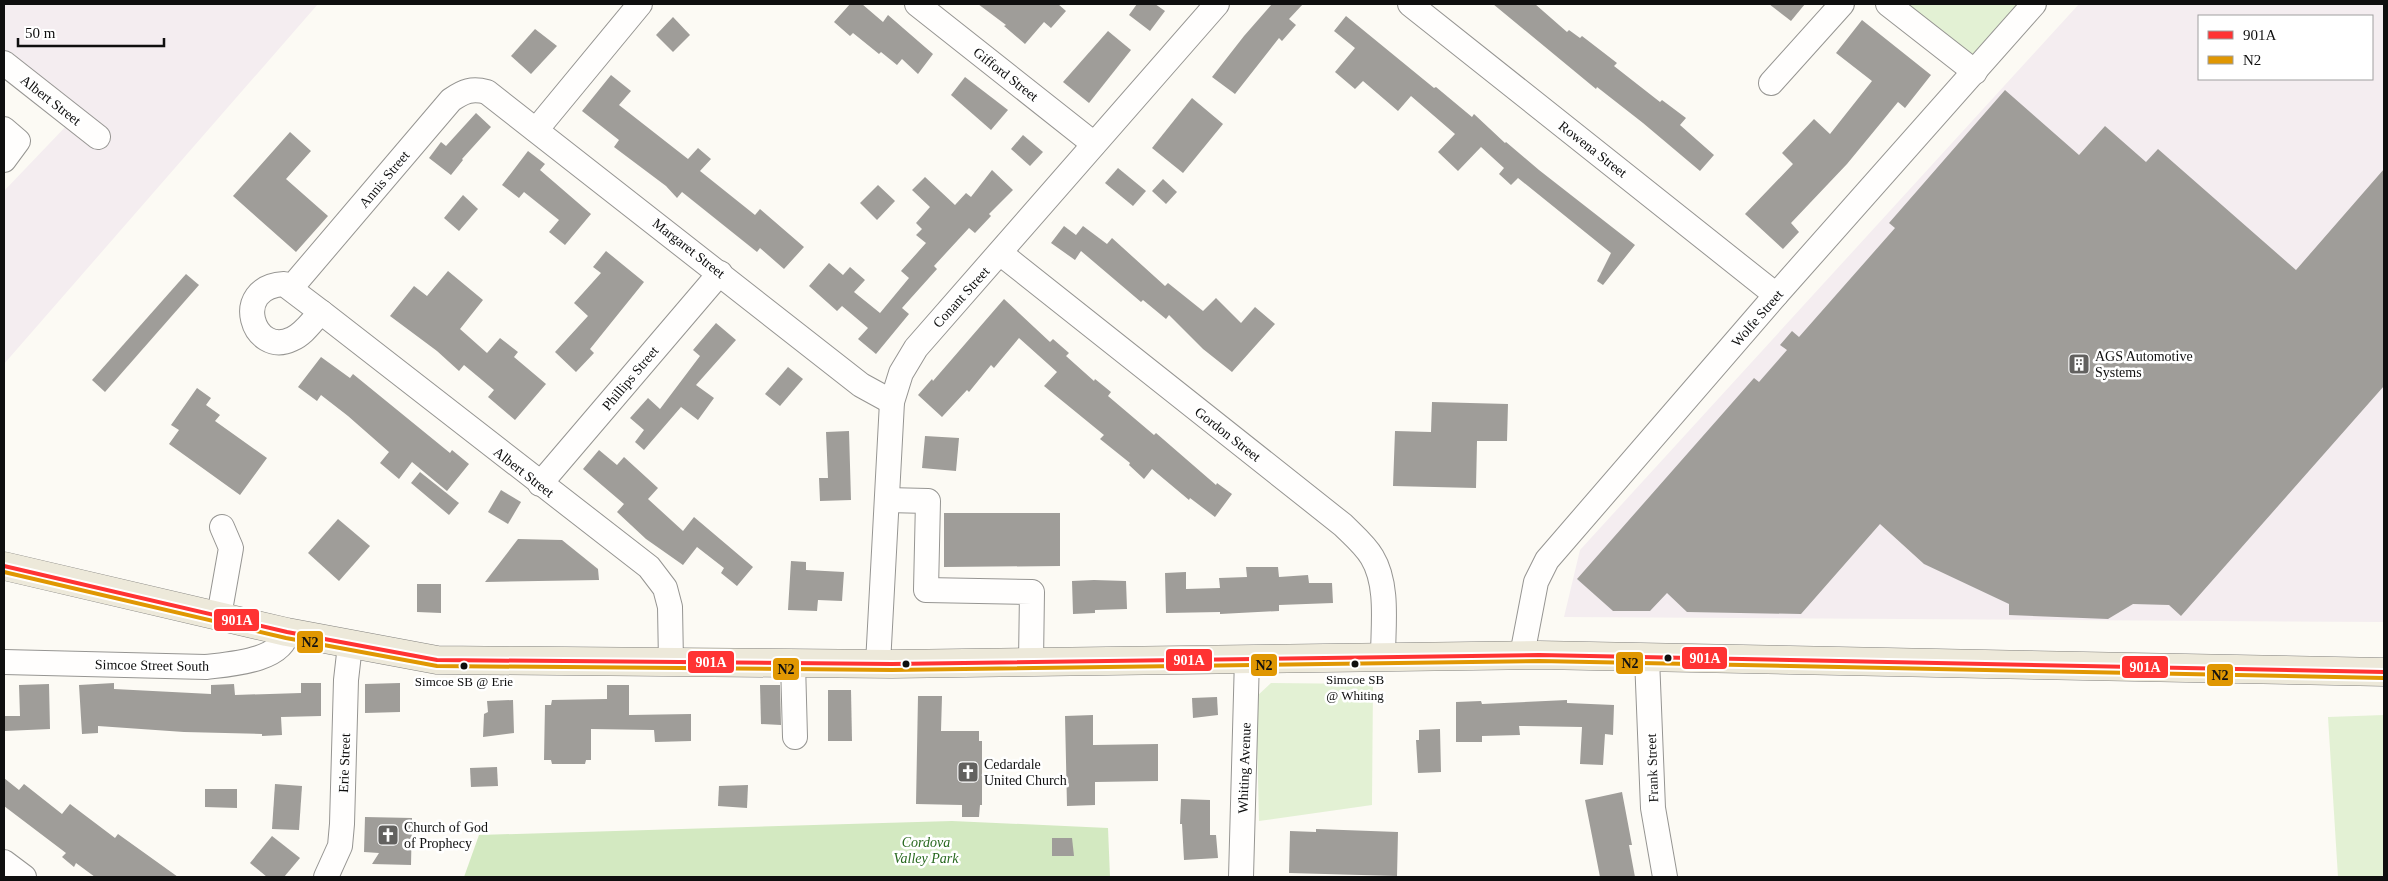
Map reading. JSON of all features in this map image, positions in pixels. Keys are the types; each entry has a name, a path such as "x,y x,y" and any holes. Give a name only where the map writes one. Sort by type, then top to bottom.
{"main road":[{"path":"4,566 287,632 437,660 878,664 1522,655 2384,672"}],"street":[{"path":"536,130 640,4"},
{"name":"Gifford Street","path":"917,4 1094,144"},
{"name":"Conant Street","path":"878,664 892,402 900,373 916,348 1217,4"},
{"name":"Rowena Street","path":"1410,4 1776,295"},
{"path":"1771,83 1842,4"},
{"path":"1888,4 1975,72"},
{"name":"Wolfe Street","path":"1522,655 1536,582 1548,560 1776,295 2034,4"},
{"name":"Albert Street","path":"4,63 98,136"},
{"name":"Annis Street","path":"291,288 451,100 464,91 478,89 487,92"},
{"name":"Margaret Street","path":"487,92 861,385 892,402"},
{"path":"4,129 18,141 4,160"},
{"name":"Gordon Street","path":"1000,253 1343,525 1360,542 1372,558 1380,575 1383,593 1383,657"},
{"name":"Phillips Street","path":"540,484 720,273"},
{"path":"291,288 284,284 274,285 266,288 253,302 252,321 263,337 282,342 291,340 299,335 321,312"},
{"name":"Albert Street","path":"291,288 540,484 649,567 665,588 670,606 671,662"},
{"path":"887,500 928,501 926,590 1032,592 1031,661"},
{"path":"219,616 231,548 222,527"},
{"name":"Simcoe Street South","path":"4,662 206,667 226,665 277,651 284,644 287,632"},
{"name":"Erie Street","path":"326,877 340,846 346,680 350,645"},
{"name":"Whiting Avenue","path":"1241,877 1247,658"},
{"name":"Frank Street","path":"1647,658 1653,808 1665,877"},
{"path":"794,663 795,737"},
{"path":"4,862 24,877"}],"shaded area":[{"path":"4,4 318,4 4,364 4,191 69,123 4,71"},
{"name":"AGS Automotive Systems","path":"2079,4 2384,4 2384,622 1564,617 1580,550"}],"green space":[{"path":"1898,4 2022,4 1972,61"},
{"path":"1271,683 1373,684 1372,805 1259,821 1256,697"},
{"path":"2384,715 2384,877 2338,877 2328,717"},
{"name":"Cordova Valley Park","path":"952,821 1108,828 1110,877 464,877 479,835"}],"building":[{"path":"850,4 862,4 883,22 888,15 933,54 918,74 902,59 897,65 881,52 879,54 853,33 850,36 834,22"},
{"path":"978,4 1058,4 1066,11 1051,28 1044,22 1025,44 1004,26 1006,25"},
{"path":"1137,4 1155,4 1165,11 1150,31 1129,15"},
{"path":"1272,4 1303,4 1289,19 1296,25 1282,41 1279,38 1235,94 1212,77"},
{"path":"1493,4 1535,4 1567,32 1569,30 1580,38 1582,36 1617,63 1614,66 1660,102 1662,100 1686,118 1680,125 1714,155 1700,171 1643,123 1597,87 1596,89"},
{"path":"1769,4 1805,4 1791,21"},
{"path":"1346,16 1434,88 1436,87 1472,117 1474,114 1505,143 1635,245 1603,285 1597,281 1611,253 1518,178 1511,185 1499,174 1504,168 1481,147 1458,171 1438,152 1455,134 1411,96 1398,111 1363,81 1355,89 1335,72 1355,48 1334,31"},
{"path":"673,17 690,35 673,52 656,35"},
{"path":"1862,20 1931,75 1905,108 1898,102 1847,164 1791,223 1799,232 1783,249 1745,214 1793,164 1782,153 1814,119 1830,134 1872,81 1836,53"},
{"path":"535,29 557,46 531,74 511,56"},
{"path":"1108,31 1131,50 1089,103 1063,82"},
{"path":"611,75 631,91 619,105 688,159 698,148 711,159 700,171 755,215 760,209 804,247 784,269 760,248 757,252 682,192 677,198 666,186 614,147 619,140 582,111"},
{"path":"965,77 1008,110 991,130 951,95"},
{"name":"AGS Automotive Systems","path":"2005,90 2079,155 2105,126 2146,162 2158,149 2296,270 2384,169 2384,386 2181,616 2169,605 2133,604 2108,619 2009,615 2009,604 1924,564 1880,524 1801,614 1687,612 1667,593 1650,611 1613,611 1577,579 1754,378 1759,382 1787,350 1780,345 1792,331 1799,337 1895,228 1889,223"},
{"path":"1192,98 1223,124 1183,173 1152,148"},
{"path":"476,113 491,127 462,159 451,175 429,158 441,142 446,146"},
{"path":"290,132 311,151 286,179 328,216 296,252 233,196"},
{"path":"1023,135 1043,152 1030,166 1011,149"},
{"path":"528,151 545,164 540,170 591,214 565,245 549,232 559,220 524,192 519,198 502,185"},
{"path":"1118,168 1146,191 1133,206 1105,183"},
{"path":"992,170 1013,190 989,214 991,216 975,233 969,228 934,266 937,269 902,308 909,314 876,354 858,339 868,328 842,306 837,311 809,286 829,263 843,275 850,267 865,280 854,292 880,313 909,278 901,271 926,243 916,235 922,229 916,223 930,207 912,190 925,177 955,205 966,193 971,197"},
{"path":"1163,179 1177,192 1166,204 1152,191"},
{"path":"878,185 895,201 877,220 860,203"},
{"path":"463,195 478,209 459,231 444,218"},
{"path":"1064,226 1076,235 1083,226 1107,244 1112,238 1165,286 1168,283 1203,311 1216,298 1241,323 1255,307 1275,324 1232,372 1203,349 1169,315 1166,319 1143,300 1141,302 1081,251 1075,260 1051,243"},
{"path":"606,251 644,282 590,349 594,353 576,372 555,352 588,316 574,303 601,273 593,267"},
{"path":"448,271 483,300 460,329 487,353 500,338 518,352 514,357 546,384 515,420 488,397 494,390 464,365 459,371 437,351 390,316 414,286 427,296"},
{"path":"186,274 199,285 105,392 92,380"},
{"path":"1004,299 1050,342 1053,339 1069,353 1066,356 1094,381 1095,379 1111,392 1108,396 1154,435 1156,433 1216,485 1217,483 1232,494 1215,517 1190,498 1189,500 1152,469 1144,479 1129,465 1130,463 1100,439 1104,435 1044,386 1057,372 1019,338 994,368 991,365 969,392 967,390 942,417 918,395 932,379 933,381"},
{"path":"716,323 736,340 696,385 714,398 698,420 681,407 644,450 635,442 644,430 630,418 648,398 660,409 700,356 693,350"},
{"path":"321,357 350,378 353,374 450,453 452,450 469,464 447,491 412,462 399,479 380,463 389,452 321,395 317,401 298,387"},
{"path":"788,367 803,379 780,406 765,394"},
{"path":"197,388 211,398 206,405 220,415 215,421 267,458 240,495 169,444 179,430 171,425"},
{"path":"1432,402 1508,404 1507,441 1477,441 1476,488 1393,486 1395,431 1431,432"},
{"path":"849,431 851,500 820,501 819,478 828,478 826,432"},
{"path":"925,436 959,438 956,471 922,468"},
{"path":"599,450 617,465 624,457 658,488 648,499 683,531 694,517 753,567 737,586 721,573 724,568 697,547 683,565 646,539 617,512 624,504 583,469"},
{"path":"420,472 459,503 449,515 411,483"},
{"path":"501,490 521,502 508,524 488,512"},
{"path":"944,513 1060,513 1060,566 944,567"},
{"path":"338,519 370,546 339,581 308,553"},
{"path":"518,539 562,540 598,569 599,580 485,582"},
{"path":"791,561 806,562 806,570 844,572 842,601 818,600 817,611 788,610"},
{"path":"1246,567 1278,567 1279,577 1308,575 1309,583 1332,583 1333,603 1279,605 1279,611 1220,614 1220,612 1166,613 1165,573 1186,572 1186,589 1220,588 1219,578 1247,577"},
{"path":"1072,581 1126,581 1127,609 1095,610 1095,613 1073,614"},
{"path":"417,584 441,584 441,613 417,612"},
{"path":"114,683 114,689 211,694 211,685 234,684 235,695 301,693 301,683 321,683 321,716 281,717 282,735 262,736 262,734 184,732 98,726 98,733 82,734 79,685"},
{"path":"400,683 400,712 365,713 365,684"},
{"path":"49,684 50,729 5,731 5,716 20,716 19,685"},
{"path":"607,685 629,685 629,715 691,714 691,741 655,742 654,730 591,729 591,760 586,760 585,764 552,764 551,760 544,760 545,705 551,705 552,700 607,699"},
{"path":"760,685 780,685 781,725 761,724"},
{"path":"828,690 851,690 852,741 828,741"},
{"path":"918,696 942,696 941,731 979,731 979,741 982,741 982,805 980,805 979,817 962,817 962,805 916,804"},
{"path":"1217,697 1218,715 1193,718 1192,698"},
{"path":"513,700 514,733 483,737 484,714 488,712 487,701"},
{"path":"1567,700 1567,703 1614,705 1613,735 1605,734 1603,765 1580,764 1582,727 1519,726 1520,735 1482,736 1482,742 1456,742 1456,702 1481,701 1482,704"},
{"path":"1093,715 1093,745 1158,744 1158,781 1095,782 1095,805 1067,806 1065,716"},
{"path":"1440,729 1441,772 1418,773 1416,740 1419,740 1419,730"},
{"path":"497,767 498,786 471,787 470,768"},
{"path":"4,778 19,790 24,784 62,814 70,804 115,838 118,834 178,877 95,877 76,863 74,867 62,857 66,853 4,806"},
{"path":"275,784 302,786 299,830 272,829"},
{"path":"748,785 747,808 718,806 719,786"},
{"path":"205,789 237,789 237,808 205,807"},
{"path":"1622,792 1632,845 1629,845 1635,877 1600,877 1585,800"},
{"path":"1181,799 1210,800 1210,835 1216,835 1218,858 1184,860 1182,824 1180,824"},
{"name":"Church of God of Prophecy","path":"365,817 412,818 411,865 372,864 379,853 364,852"},
{"path":"1316,829 1398,832 1397,876 1289,873 1290,831 1316,832"},
{"path":"272,836 300,858 284,877 267,877 250,863"},
{"path":"1052,838 1072,838 1074,856 1052,856"}],"transit line":[{"name":"901A","path":"4,566 287,632 437,660 892,664 1539,655 2384,672"},
{"name":"N2","path":"4,572 286,638 437,666 892,670 1539,661 2384,678"}],"place":[{"name":"AGS Automotive Systems","path":"2079,364"},
{"name":"Simcoe SB @ Whiting","path":"1355,664"},
{"name":"Simcoe SB @ Erie","path":"464,666"},
{"name":"Cedardale United Church","path":"968,772"},
{"name":"Church of God of Prophecy","path":"388,835"}]}
